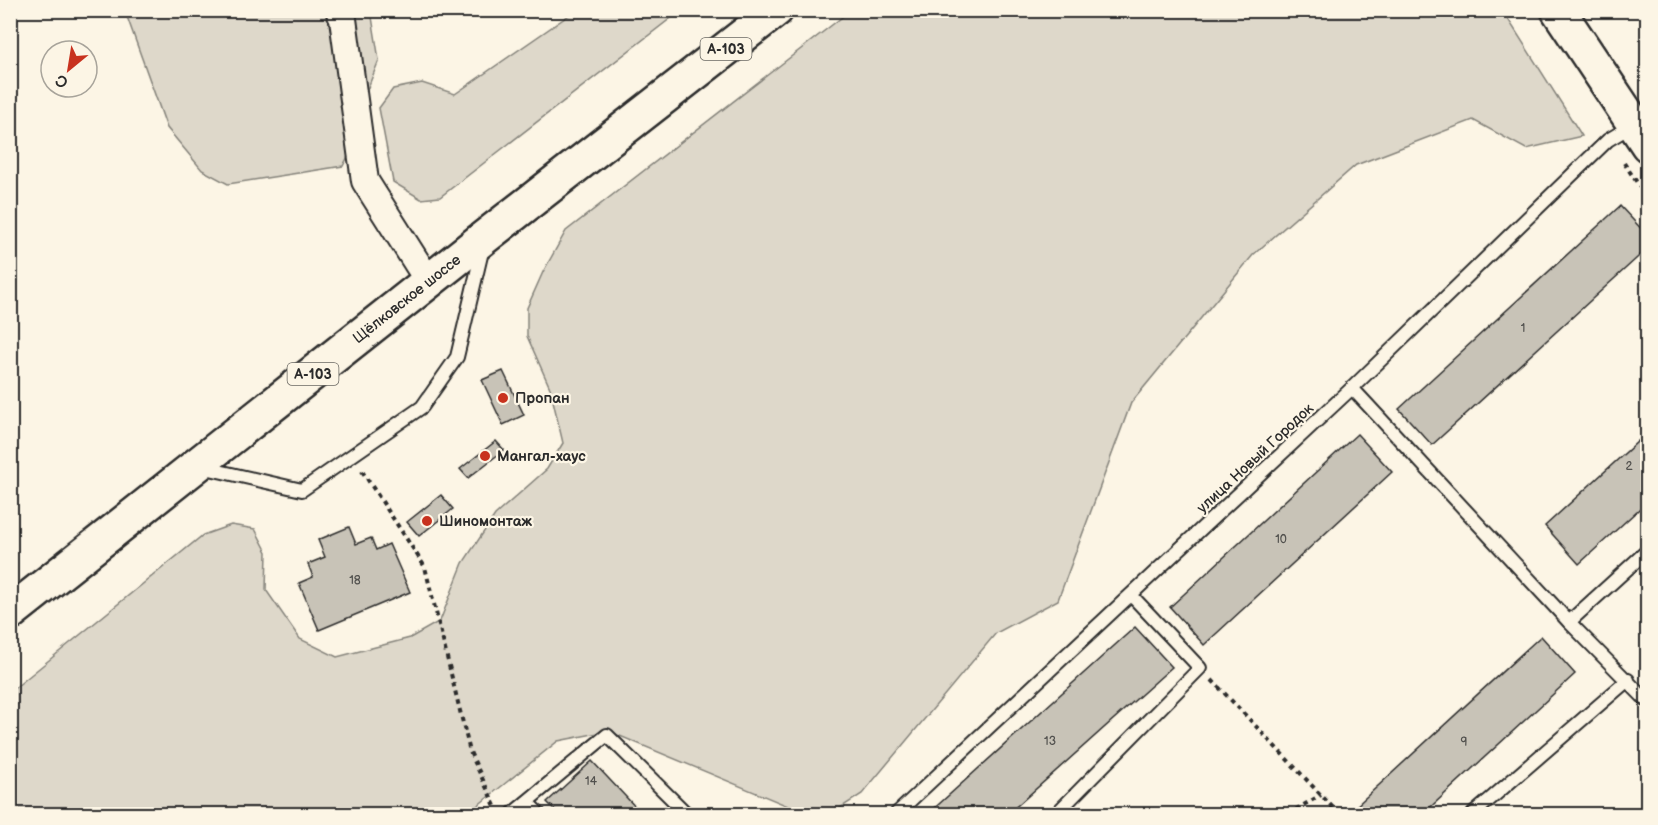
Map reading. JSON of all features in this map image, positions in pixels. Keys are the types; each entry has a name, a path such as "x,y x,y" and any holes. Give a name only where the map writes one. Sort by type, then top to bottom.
{"main road":[{"name":"Щёлковское шоссе","path":"10,613 776,10"},
{"path":"1558,10 1641,135"}],"street":[{"path":"339,10 343,20 365,181 429,282"}],"lane":[{"name":"улица Новый Городок","path":"896,814 1352,388 1608,140 1641,135"},
{"path":"197,466 302,490 422,407 458,357 486,236"},
{"path":"1352,388 1569,622 1647,702"},
{"path":"1569,622 1647,550"},
{"path":"1056,814 1200,668 1131,595"},
{"path":"1473,814 1628,680"},
{"path":"512,814 607,735 687,814"},
{"path":"527,802 538,814"}],"path":[{"path":"352,456 425,567 470,753 499,814"},
{"path":"1200,668 1339,814"},
{"path":"1288,814 1321,795"}],"shaded area":[{"path":"125,11 371,11 379,60 365,95 356,141 343,166 228,184 202,170 167,128"},
{"path":"575,11 680,11 440,197 421,199 393,182 379,108 393,89 422,83 455,94"},
{"path":"850,11 1503,11 1582,136 1526,149 1473,120 1356,165 1253,255 1131,403 1058,600 996,633 862,794 831,814 807,814 608,731 558,741 467,814 11,814 11,691 203,535 231,525 255,529 267,552 266,590 300,639 337,657 410,638 440,621 463,563 495,515 547,469 563,443 550,388 527,336 527,308 543,272 566,231"}],"building":[{"path":"1620,206 1648,236 1648,248 1432,445 1399,409"},
{"name":"Пропан","path":"503,371 524,415 503,425 482,380"},
{"path":"1648,432 1648,501 1579,564 1545,526"},
{"path":"1357,434 1392,472 1204,645 1170,607"},
{"path":"496,441 504,450 468,478 460,469"},
{"path":"441,495 453,509 419,536 407,522"},
{"path":"349,527 356,544 371,538 376,550 389,544 410,592 319,630 299,583 313,577 308,564 325,557 318,540"},
{"path":"1135,627 1172,667 1008,814 928,814"},
{"path":"1541,636 1575,674 1423,814 1357,814 1353,809"},
{"path":"592,761 642,814 559,814 547,802"}],"place":[{"name":"Пропан","path":"503,398"},
{"name":"Мангал-хаус","path":"485,456"},
{"name":"Шиномонтаж","path":"427,521"}]}
